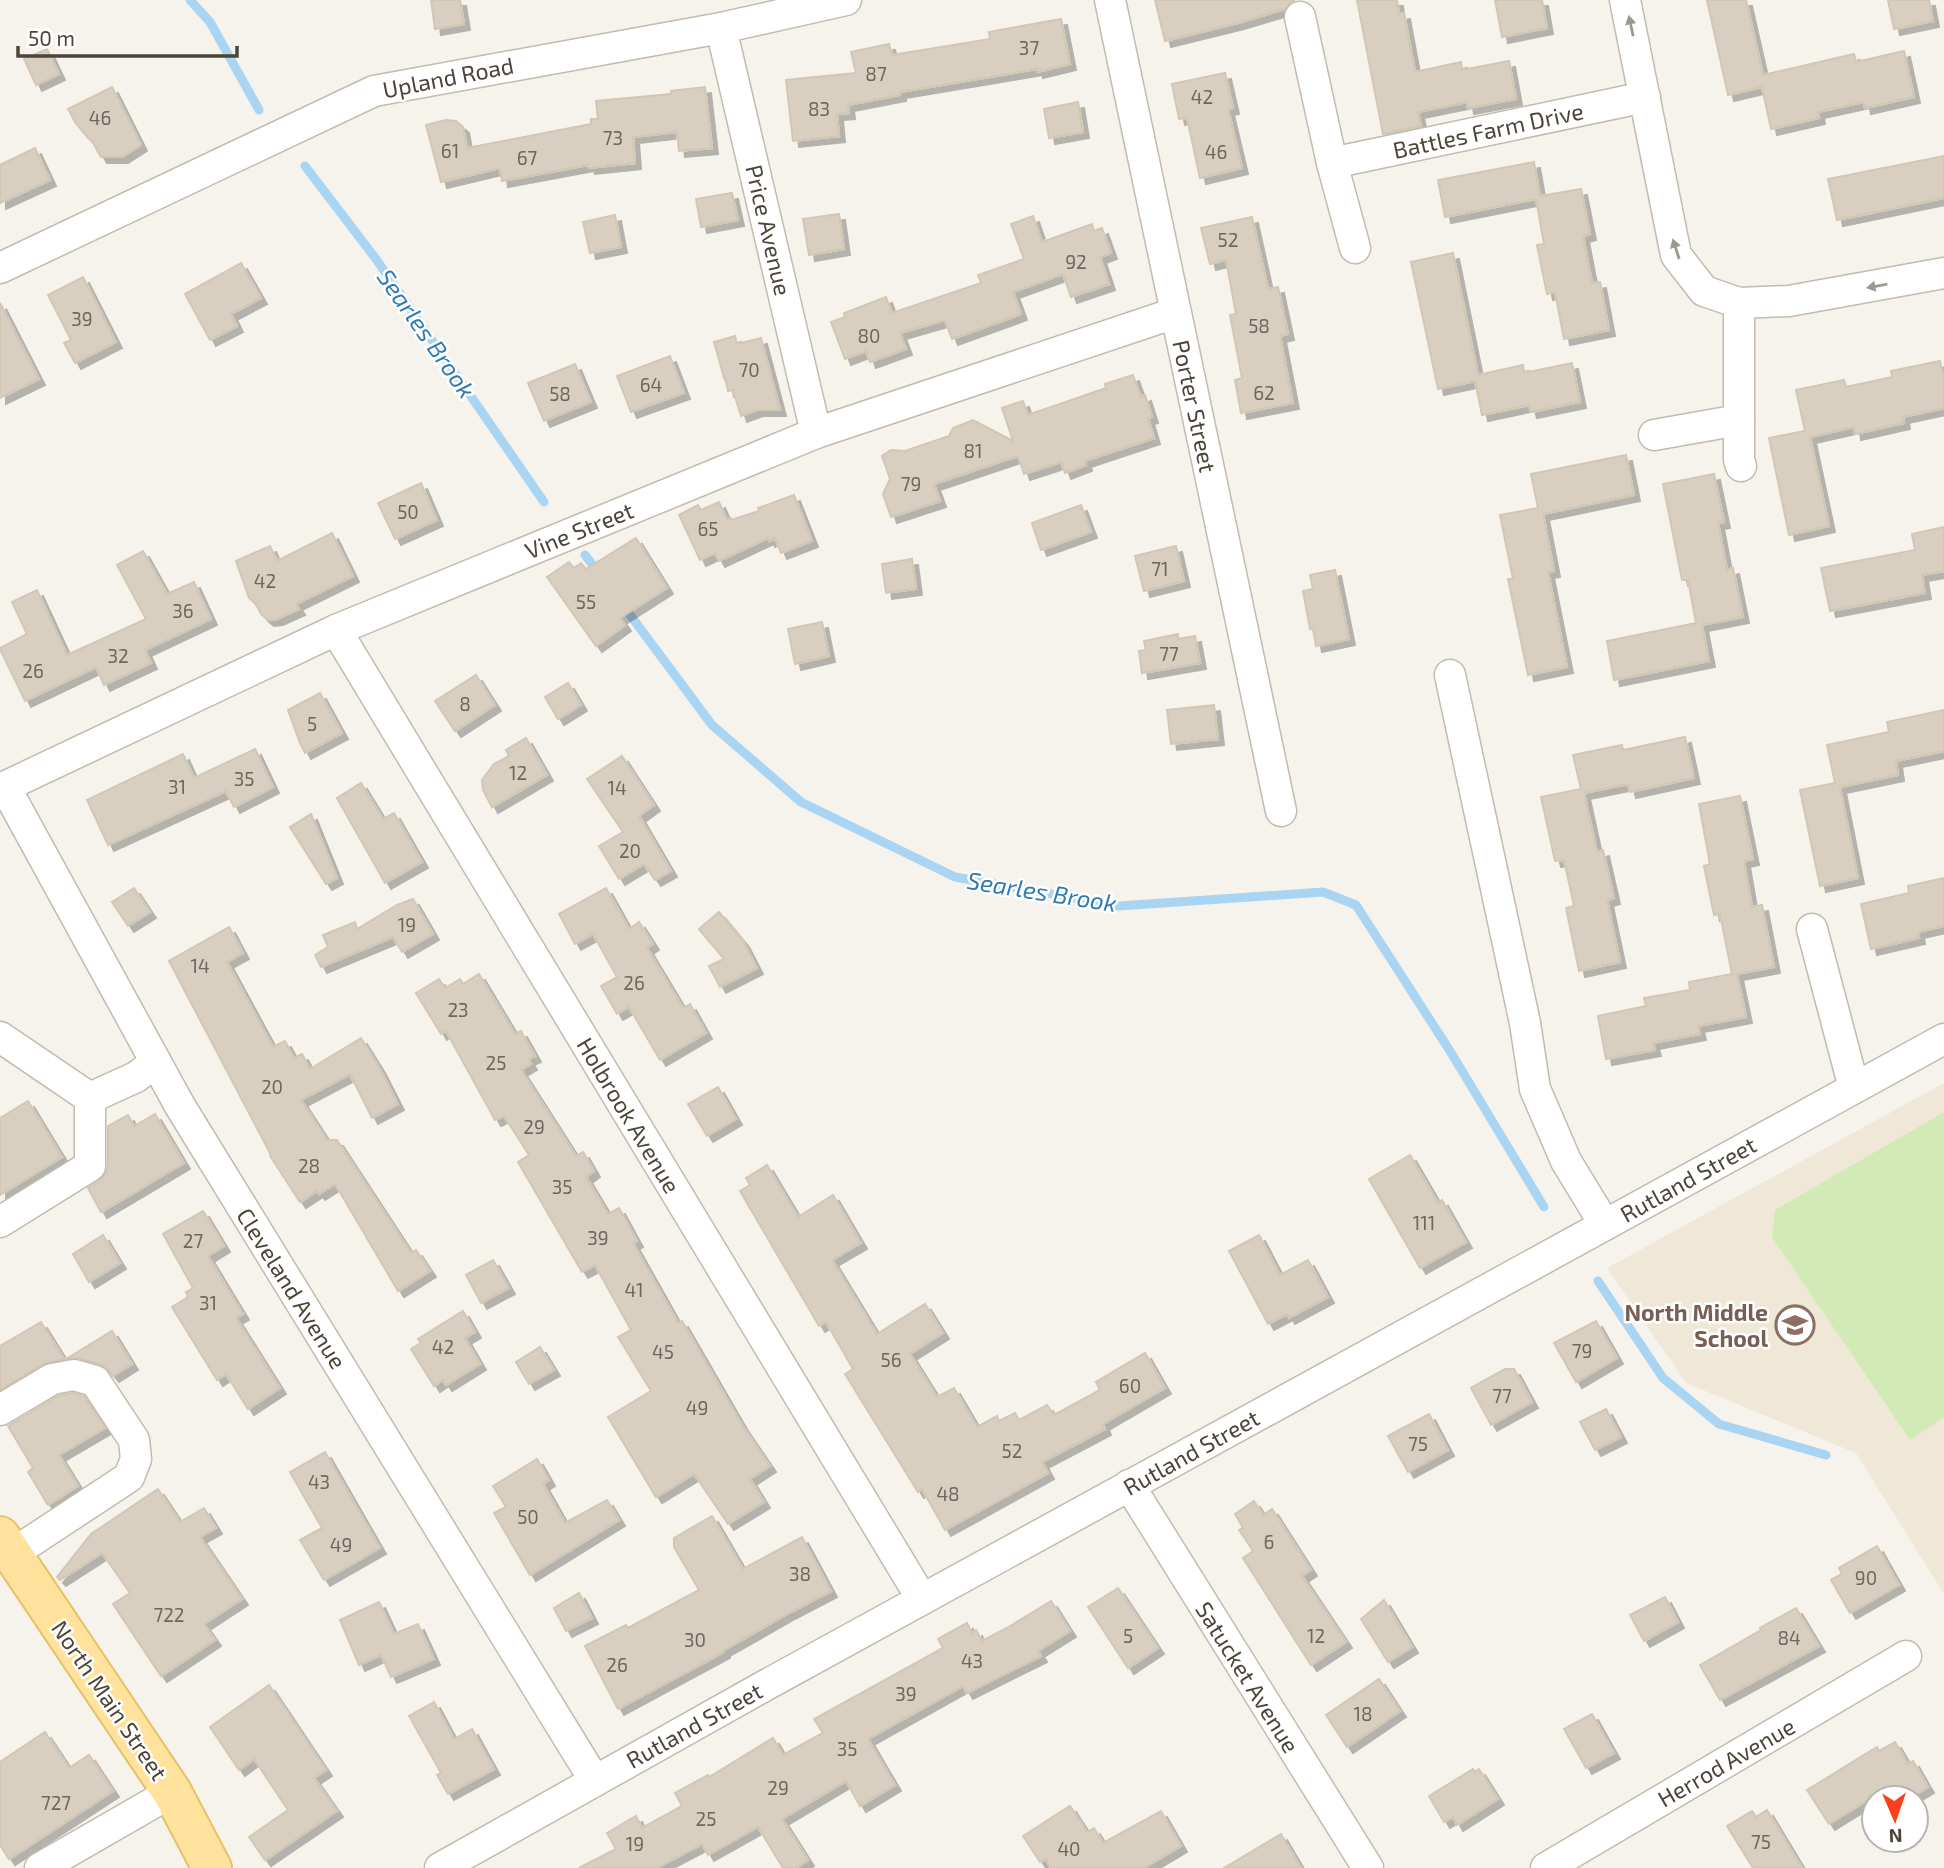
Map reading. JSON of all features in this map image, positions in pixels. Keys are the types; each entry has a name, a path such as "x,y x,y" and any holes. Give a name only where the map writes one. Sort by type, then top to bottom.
{"main road":[{"name":"North Main Street","path":"6,1545 172,1792 212,1868"}],"street":[{"name":"Upland Road","path":"0,268 374,91 722,28 846,0"},
{"name":"Porter Street","path":"1110,0 1280,811"},
{"path":"1625,0 1676,255 1704,291 1738,303 1789,301 1944,272"},
{"path":"1300,17 1332,163 1355,248"},
{"name":"Price Avenue","path":"722,28 816,433"},
{"name":"Battles Farm Drive","path":"1332,163 1645,97"},
{"path":"1738,303 1741,466"},
{"name":"Vine Street","path":"2,788 336,630 816,433 1175,313"},
{"path":"1654,435 1739,420"},
{"name":"Holbrook Avenue","path":"336,630 922,1599"},
{"path":"1450,675 1525,1023 1535,1088 1566,1161 1605,1225"},
{"name":"Cleveland Avenue","path":"2,788 180,1106 595,1780"},
{"path":"1812,929 1854,1088"},
{"path":"0,1037 90,1098"},
{"name":"Rutland Street","path":"440,1868 922,1599 1944,1039"},
{"path":"90,1098 136,1077 156,1062"},
{"path":"0,1222 90,1166 90,1098"},
{"path":"0,1410 52,1380 74,1375 95,1381 134,1440 136,1459 129,1477 6,1545"},
{"name":"Satucket Avenue","path":"1129,1485 1368,1868"},
{"name":"Herrod Avenue","path":"1546,1868 1906,1656"},
{"path":"40,1868 172,1792"}],"shaded area":[{"name":"North Middle School","path":"1944,1083 1944,1594 1856,1453 1686,1383 1607,1268"}],"green space":[{"path":"1944,1112 1944,1417 1910,1440 1772,1237 1775,1210"}],"building":[{"path":"431,0 460,0 464,24 435,29"},
{"path":"1155,0 1294,1 1285,9 1165,41"},
{"path":"1357,0 1397,0 1399,14 1404,13 1415,72 1461,62 1462,70 1509,61 1516,99 1468,108 1467,102 1418,112 1421,126 1383,134"},
{"path":"1495,0 1542,0 1547,28 1502,37"},
{"path":"1707,0 1746,0 1763,75 1854,54 1856,62 1904,51 1914,97 1865,108 1864,102 1818,112 1819,118 1771,129 1762,87 1728,95"},
{"path":"1888,0 1929,0 1933,21 1894,29"},
{"path":"1061,19 1070,64 1037,72 1037,69 900,92 900,95 848,105 849,113 837,114 839,136 793,141 786,80 856,73 851,52 889,44 892,55 990,39 989,32"},
{"path":"47,49 59,74 36,85 24,59"},
{"path":"1225,73 1233,108 1228,109 1242,168 1200,178 1187,118 1179,119 1172,84"},
{"path":"112,87 141,145 122,157 101,157 68,109"},
{"path":"705,87 712,148 679,151 677,132 633,137 635,163 589,168 588,165 502,181 500,168 441,182 426,125 446,120 456,121 463,127 467,148 591,124 591,119 598,119 596,101 671,94 671,91"},
{"path":"1078,102 1083,132 1049,138 1044,109"},
{"path":"35,148 50,180 0,203 0,165"},
{"path":"1944,156 1944,198 1837,220 1828,179"},
{"path":"1534,162 1540,196 1581,189 1590,234 1583,236 1592,283 1600,282 1609,330 1564,339 1555,292 1547,294 1537,245 1544,244 1536,199 1445,217 1438,180"},
{"path":"732,193 738,220 701,227 696,199"},
{"path":"839,214 844,249 809,255 803,219"},
{"path":"615,215 621,247 590,253 583,222"},
{"path":"1033,216 1042,242 1092,224 1094,231 1102,228 1111,253 1100,257 1109,284 1071,297 1063,274 1013,292 1021,314 952,339 945,320 900,333 906,349 870,362 866,351 845,359 831,322 845,317 844,313 886,297 892,313 981,283 978,275 1024,259 1011,224"},
{"path":"1252,217 1268,289 1278,287 1288,334 1280,336 1293,403 1241,413 1235,380 1242,378 1230,315 1236,314 1226,260 1210,264 1201,228"},
{"path":"1453,253 1478,375 1523,365 1524,373 1572,363 1580,402 1531,412 1529,405 1482,415 1475,381 1438,389 1411,262"},
{"path":"241,263 261,298 231,314 237,326 210,340 185,294"},
{"path":"83,277 116,342 75,363 64,343 71,340 48,295"},
{"path":"0,303 39,379 0,398"},
{"path":"735,336 737,344 761,338 780,410 757,410 741,416 733,390 728,391 714,342"},
{"path":"670,356 684,393 631,412 617,376"},
{"path":"1940,361 1944,381 1944,408 1903,417 1904,423 1855,434 1854,427 1810,437 1829,526 1789,535 1769,438 1805,431 1796,390 1844,380 1846,387 1892,377 1891,371"},
{"path":"575,364 591,402 544,421 528,383"},
{"path":"1133,375 1141,397 1145,395 1152,417 1148,418 1154,438 1085,461 1086,465 1065,473 1061,462 1024,474 1018,456 934,484 940,501 891,517 883,494 890,479 882,456 891,450 905,451 949,436 953,428 973,420 1013,441 1002,408 1023,401 1028,415 1106,388 1105,384"},
{"path":"1626,455 1634,495 1543,514 1554,571 1548,572 1567,667 1528,675 1508,579 1513,579 1500,515 1538,508 1531,474"},
{"path":"1714,474 1724,522 1718,523 1727,570 1733,568 1743,617 1702,625 1709,661 1614,680 1607,641 1696,623 1688,580 1682,580 1663,484"},
{"path":"421,483 437,520 395,539 378,503"},
{"path":"794,495 812,541 781,553 775,538 769,541 768,538 719,561 715,553 700,560 679,515 698,505 701,510 719,502 727,520 731,520"},
{"path":"1081,505 1091,532 1041,550 1032,523"},
{"path":"1944,527 1944,571 1922,575 1925,593 1830,611 1821,568 1915,550 1912,534"},
{"path":"332,533 353,576 296,604 299,609 268,620 249,598 236,561 270,546 277,561"},
{"path":"636,538 667,588 620,618 625,625 596,646 547,577 569,562 574,568 581,563 586,569"},
{"path":"1176,546 1184,581 1144,591 1135,556"},
{"path":"143,551 167,594 194,582 211,619 145,650 151,663 104,685 96,667 25,701 0,649 27,634 12,602 37,590 67,655 146,619 117,565"},
{"path":"912,559 916,589 886,593 882,564"},
{"path":"1335,570 1349,639 1316,646 1303,591 1313,589 1310,575"},
{"path":"822,622 829,656 795,664 788,629"},
{"path":"1178,634 1178,639 1195,636 1200,663 1142,673 1139,651 1146,650 1144,641"},
{"path":"476,675 495,705 455,731 435,701"},
{"path":"568,683 581,705 558,719 545,697"},
{"path":"320,693 342,733 305,753 288,710"},
{"path":"1214,705 1218,739 1171,744 1167,710"},
{"path":"1944,710 1944,751 1896,761 1898,775 1840,787 1858,878 1820,886 1800,790 1835,783 1827,745 1889,732 1887,722"},
{"path":"1685,737 1694,778 1630,792 1628,784 1584,793 1597,852 1603,850 1614,898 1607,900 1620,962 1579,971 1566,908 1574,906 1564,860 1555,861 1541,797 1581,789 1573,755 1622,745 1623,750"},
{"path":"526,738 547,775 492,807 483,790 482,780 494,764 509,756 506,750"},
{"path":"255,749 273,787 234,807 226,791 108,845 87,800 183,754 194,778"},
{"path":"622,756 654,805 639,816 671,871 655,880 644,864 619,879 599,846 623,832 587,779"},
{"path":"361,783 383,819 394,813 422,862 385,883 337,798"},
{"path":"1740,796 1753,859 1744,861 1752,907 1762,905 1774,967 1737,974 1746,1017 1698,1026 1700,1034 1653,1043 1655,1050 1606,1059 1598,1016 1646,1006 1644,998 1690,990 1689,982 1732,974 1720,914 1714,915 1704,866 1710,864 1699,804"},
{"path":"311,814 337,878 326,884 290,827"},
{"path":"1944,878 1944,926 1918,932 1919,938 1871,949 1861,904 1909,893 1908,886"},
{"path":"134,888 150,912 128,926 112,902"},
{"path":"606,888 629,929 639,922 653,944 647,948 683,1008 690,1004 706,1033 660,1060 629,1007 617,1014 601,986 617,977 593,934 575,944 559,914"},
{"path":"413,899 433,934 402,952 393,937 321,967 315,955 328,947 323,935 355,922 357,929 397,905"},
{"path":"719,912 743,941 757,968 720,987 709,966 724,959 699,929"},
{"path":"229,927 243,953 227,962 273,1047 285,1041 294,1058 302,1054 310,1069 361,1038 398,1104 372,1118 350,1074 301,1100 327,1140 337,1140 411,1253 416,1250 430,1271 398,1291 335,1184 300,1202 270,1156 169,961"},
{"path":"479,974 515,1034 521,1031 535,1056 528,1059 531,1064 521,1070 576,1156 583,1152 594,1171 586,1177 608,1214 619,1208 637,1241 633,1243 678,1323 682,1321 742,1425 770,1466 750,1479 764,1502 728,1524 694,1474 656,1497 608,1417 651,1391 618,1337 631,1330 595,1265 582,1272 518,1162 529,1155 504,1116 495,1120 446,1031 441,1034 416,993 439,979 445,988 460,979 463,984"},
{"path":"718,1087 736,1119 707,1136 688,1104"},
{"path":"28,1101 62,1157 0,1195 0,1118"},
{"path":"155,1114 184,1163 101,1212 88,1188 106,1174 108,1126 128,1115 134,1126"},
{"path":"1410,1155 1438,1203 1442,1200 1466,1242 1420,1268 1369,1179"},
{"path":"767,1165 798,1217 833,1195 861,1243 832,1260 877,1334 925,1304 943,1333 910,1354 937,1397 954,1388 977,1427 997,1416 999,1421 1015,1413 1019,1420 1047,1405 1054,1415 1100,1390 1096,1382 1145,1353 1165,1388 1103,1424 1105,1429 1042,1462 1048,1473 945,1530 922,1489 918,1492 845,1374 853,1369 826,1322 819,1326 740,1191 750,1185 746,1178"},
{"path":"203,1211 224,1246 208,1256 243,1314 236,1318 280,1388 248,1409 226,1374 217,1380 172,1307 188,1297 186,1292 193,1288 163,1234"},
{"path":"103,1235 120,1263 89,1282 73,1254"},
{"path":"1259,1235 1280,1275 1308,1260 1328,1297 1289,1318 1287,1314 1268,1324 1229,1251"},
{"path":"493,1260 509,1288 481,1303 466,1275"},
{"path":"463,1311 475,1332 465,1338 480,1364 446,1385 443,1380 434,1386 411,1349 421,1343 418,1339"},
{"path":"1596,1321 1617,1358 1576,1382 1554,1343"},
{"path":"41,1322 64,1359 43,1364 0,1390 0,1346"},
{"path":"112,1331 132,1364 113,1376 100,1364 78,1358 66,1359"},
{"path":"540,1347 554,1370 529,1384 516,1362"},
{"path":"1505,1369 1514,1369 1532,1402 1491,1425 1471,1388"},
{"path":"73,1393 84,1396 105,1428 59,1455 78,1486 48,1505 28,1472 33,1468 8,1426 58,1396"},
{"path":"1606,1409 1621,1437 1595,1450 1580,1422"},
{"path":"1429,1414 1448,1450 1408,1472 1388,1436"},
{"path":"325,1452 380,1548 324,1580 300,1540 322,1528 290,1472"},
{"path":"537,1459 549,1480 543,1484 565,1523 607,1500 619,1520 530,1575 494,1513 506,1507 493,1486"},
{"path":"158,1489 180,1522 204,1508 216,1528 200,1537 242,1599 204,1624 215,1640 161,1676 113,1604 130,1593 102,1553 60,1580 57,1577 91,1534"},
{"path":"1254,1501 1263,1515 1272,1509 1311,1570 1302,1576 1346,1642 1311,1665 1243,1558 1253,1551 1239,1530 1243,1528 1235,1514"},
{"path":"712,1516 743,1569 802,1537 831,1591 618,1709 585,1646 626,1625 628,1628 699,1590 674,1547 674,1538"},
{"path":"1877,1546 1899,1585 1850,1613 1831,1580 1842,1574 1839,1568"},
{"path":"1118,1588 1158,1648 1128,1668 1088,1607"},
{"path":"579,1593 592,1618 566,1631 554,1608"},
{"path":"1665,1597 1678,1622 1644,1641 1630,1615"},
{"path":"1384,1600 1412,1647 1388,1662 1361,1619"},
{"path":"1051,1601 1070,1631 1038,1651 1041,1656 967,1693 963,1686 868,1739 895,1785 860,1806 846,1781 782,1819 808,1860 796,1868 783,1868 758,1827 708,1855 702,1844 656,1868 579,1868 616,1849 607,1833 636,1816 642,1828 682,1806 675,1793 708,1775 709,1777 773,1738 783,1755 823,1733 814,1719 943,1648 938,1639 967,1623 972,1633 976,1630 982,1641"},
{"path":"379,1602 394,1634 418,1624 434,1659 391,1677 381,1655 359,1665 340,1620"},
{"path":"1796,1608 1819,1646 1720,1700 1700,1665"},
{"path":"1379,1679 1400,1711 1347,1747 1326,1715"},
{"path":"269,1685 326,1770 314,1778 337,1811 265,1860 249,1837 288,1810 254,1759 239,1770 210,1727"},
{"path":"434,1702 454,1739 472,1729 494,1769 448,1794 437,1775 441,1773 409,1716"},
{"path":"1592,1714 1614,1753 1586,1768 1564,1729"},
{"path":"45,1732 69,1768 89,1755 113,1791 9,1859 0,1845 0,1762"},
{"path":"1895,1742 1908,1764 1913,1761 1926,1784 1860,1784 1860,1805 1829,1824 1807,1790 1877,1747 1879,1751"},
{"path":"1473,1769 1474,1772 1479,1769 1498,1799 1457,1825 1453,1817 1444,1822 1429,1796"},
{"path":"1070,1806 1087,1832 1094,1828 1103,1843 1161,1811 1181,1846 1144,1868 1051,1868 1046,1859 1040,1862 1023,1836"},
{"path":"1767,1810 1802,1868 1753,1868 1727,1826 1752,1811 1756,1817"},
{"path":"1281,1834 1301,1868 1224,1868"}],"waterway":[{"name":"Searles Brook","path":"190,0 210,22 259,110"},
{"name":"Searles Brook","path":"305,166 376,259 544,502"},
{"name":"Searles Brook","path":"585,555 599,573"},
{"name":"Searles Brook","path":"622,604 712,725 801,802 955,877 1119,906 1323,892 1356,905 1450,1051 1544,1207"},
{"name":"Searles Brook","path":"1598,1281 1663,1378 1719,1424 1826,1455"}],"place":[{"name":"North Middle School","path":"1795,1325"}]}
